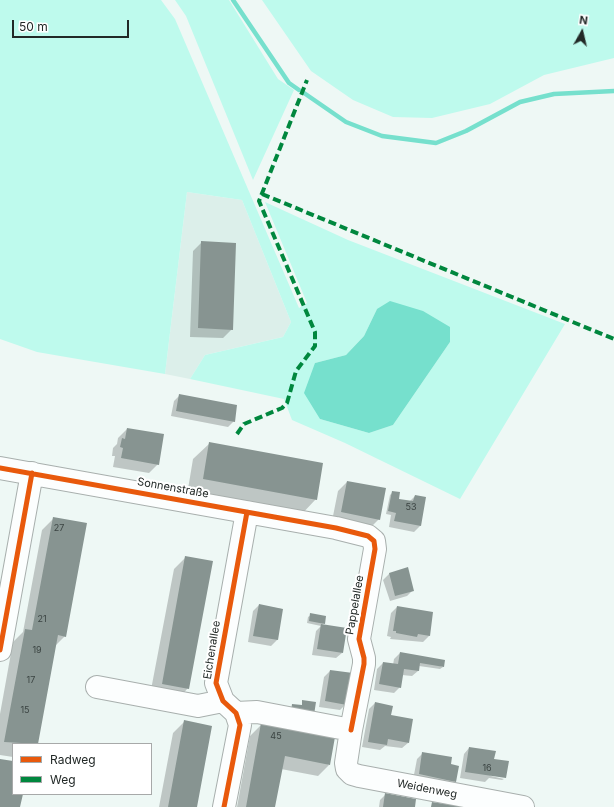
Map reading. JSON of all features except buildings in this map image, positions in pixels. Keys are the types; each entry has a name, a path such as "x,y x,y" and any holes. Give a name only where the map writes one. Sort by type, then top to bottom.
{"street":[{"name":"Sonnenstraße","path":"0,468 342,529"},
{"path":"0,650 32,473"},
{"name":"Eichenallee","path":"224,807 240,725 216,683 216,674 247,512"},
{"name":"Pappelallee","path":"342,529 368,536 374,541 375,549 358,639 364,658 364,664 346,763 347,769 352,774 377,780"},
{"path":"97,687 198,706 230,707 351,730"},
{"name":"Weidenweg","path":"377,780 524,807"}],"shaded area":[{"path":"0,0 161,0 175,19 299,308 307,303 265,202 348,240 565,324 460,499 345,443 292,420 284,399 190,379 205,355 283,337 291,322 242,200 187,192 165,374 37,352 0,339","holes":["377,309 450,342 393,425 369,433 320,419 315,363 346,355 364,336"]},
{"path":"175,0 229,0 278,79 294,90 253,180 186,16"},
{"path":"262,0 614,0 614,58 544,75 490,104 432,118 393,117 353,100 311,71"},
{"path":"187,192 242,200 291,322 283,337 205,355 190,379 165,374"},
{"path":"390,301 423,311 450,327 450,342 393,425 369,433 320,419 304,393 315,363 346,355 364,336 377,309"}],"waterway":[{"path":"233,0 289,83 299,90"},
{"path":"304,93 346,122 382,136 436,143 466,131 520,102 554,94 614,91"}],"marked path":[{"path":"237,434 244,424 282,408 287,403 296,371 315,346 315,332 259,201 307,80"},
{"path":"262,194 614,339"}],"cycle path":[{"path":"0,468 336,528 368,536 374,541 375,549 359,639 364,664 351,730"},
{"path":"0,650 32,473"},
{"path":"224,807 240,725 236,713 223,701 216,683 247,512"}]}
